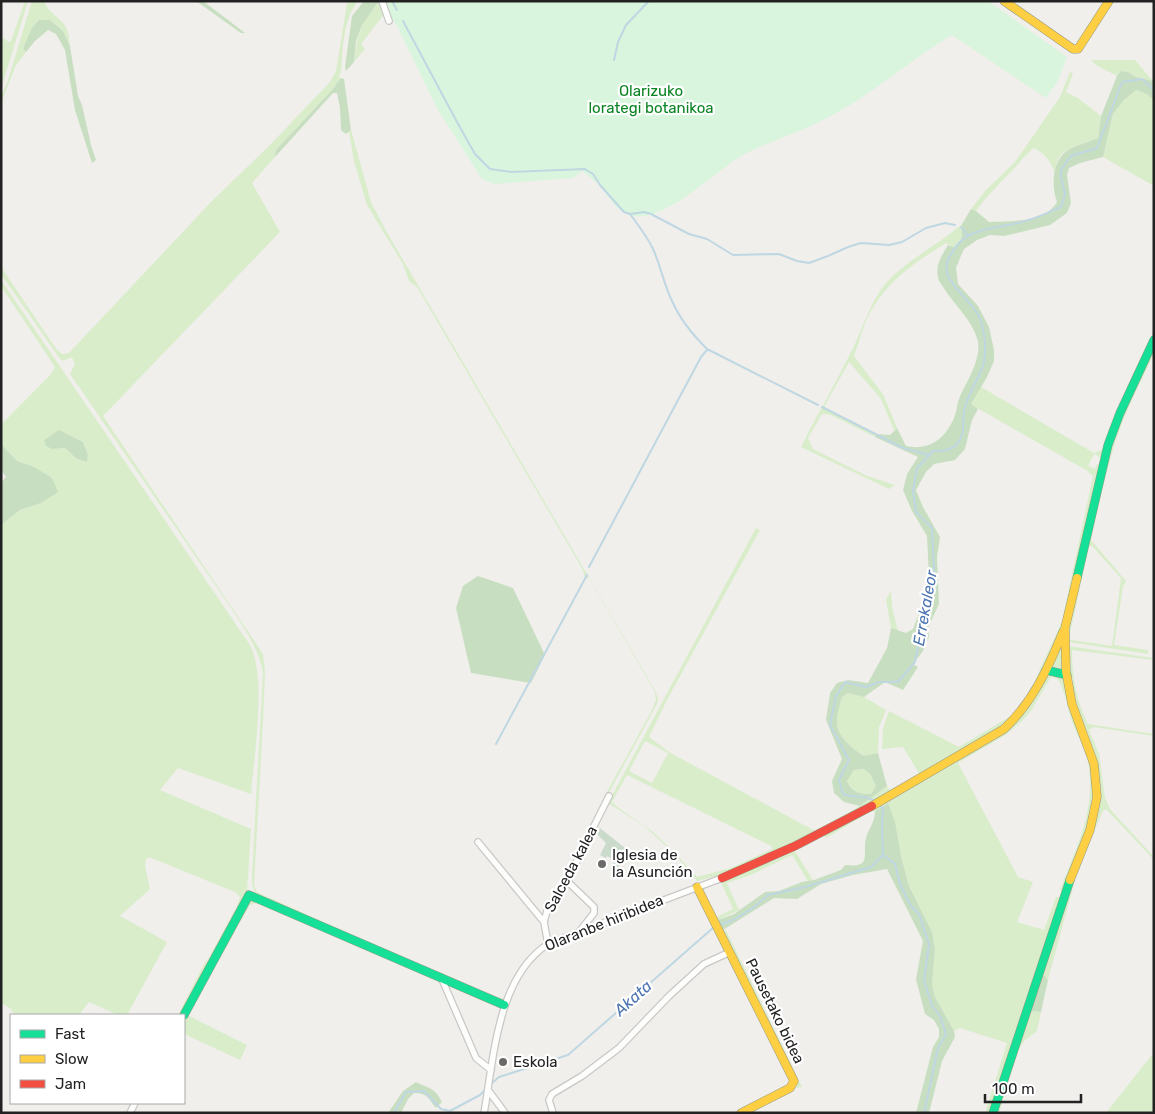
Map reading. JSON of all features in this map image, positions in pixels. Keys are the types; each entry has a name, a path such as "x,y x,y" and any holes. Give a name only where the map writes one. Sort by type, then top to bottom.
{"street":[{"path":"382,1 389,21"},
{"path":"1004,1 1070,48 1078,49 1109,1"},
{"path":"722,878 793,848 871,806 1004,729 1030,700 1065,628 1108,445 1120,413 1154,340"},
{"path":"993,1113 1072,875 1096,812 1096,772 1091,750 1075,714 1067,676 1065,628"},
{"path":"1046,670 1067,676"},
{"name":"Salceda kalea","path":"548,944 544,922 547,911 567,882 609,796"},
{"path":"478,842 544,922"},
{"name":"Olaranbe hiribidea","path":"484,1113 504,1005 531,958 548,944 722,878"},
{"path":"567,882 594,907 594,913 578,934"},
{"name":"Pausetako bidea","path":"697,887 794,1081 790,1088 741,1113"},
{"path":"185,1014 249,894 504,1005"},
{"name":"Pausetako bidea","path":"553,1113 549,1100 552,1094 582,1076 619,1048 669,996 704,964 730,952"},
{"path":"441,976 476,1058 491,1070"},
{"path":"488,1090 505,1113"}],"green space":[{"path":"25,1 28,1 1,89 1,37 9,42 11,41"},
{"path":"32,1 44,1 48,9 62,22 69,36 70,46 63,31 50,20 23,47 26,52 16,65 1,103 1,96 7,83"},
{"path":"196,1 203,1 245,33 241,33"},
{"path":"358,1 346,28 339,77 341,78 276,150 275,157 252,183 280,232 103,416 263,654 265,672 254,885 257,892 411,962 258,896 255,891 252,884 252,875 263,673 261,663 249,636 227,602 70,374 75,364 72,357 63,361 60,359 1,274 1,267 57,350 62,354 69,353 211,202 267,148 330,82 336,71 347,3"},
{"path":"364,1 379,1 362,25 356,41 354,62 346,71 352,16"},
{"path":"379,1 385,13 361,44 365,49 354,62 357,41 362,25"},
{"name":"Olarizuko lorategi botanikoa","path":"379,1 988,1 1067,57 1058,81 1046,98 952,35 842,110 738,158 674,204 646,216 633,216 617,207 597,183 582,171 573,178 495,184 482,179 438,110 396,24 385,13"},
{"path":"39,20 50,20 63,31 70,46 78,96 96,160 92,163 75,110 65,50 56,34 48,30 26,52 23,48 32,28"},
{"path":"1091,60 1135,60 1153,81 1121,71 1117,76 1096,65"},
{"path":"1121,71 1153,81 1154,101 1147,94 1136,90 1124,100 1113,114 1103,157 1069,168 1067,175 1071,203 1067,213 1050,225 1004,236 990,235 977,240 964,249 956,268 958,284 978,306 989,327 994,350 994,361 971,404 978,409 972,420 965,449 955,460 934,464 926,472 916,490 940,537 937,557 939,604 928,628 929,637 923,651 913,664 918,667 903,690 885,682 864,697 848,693 842,697 837,718 839,732 850,746 864,756 878,753 887,786 860,806 844,802 834,793 832,781 842,759 826,720 830,693 837,683 848,680 868,683 887,648 891,628 906,633 913,629 922,605 929,577 927,536 912,511 903,490 907,474 918,457 875,437 877,434 890,435 897,428 906,446 922,447 935,442 946,432 954,418 959,399 974,368 978,353 975,332 939,280 937,268 940,260 948,245 956,248 962,237 962,224 971,209 989,222 1027,220 1052,209 1057,202 1054,189 1054,174 1059,160 1071,148 1098,138 1101,116 1117,76","holes":["864,769 870,774 876,786 871,794 856,792 847,781 854,770"]},
{"path":"1070,72 1073,73 1066,92 1078,98 1101,116 1098,138 1063,153 1054,172 1046,157 1033,148 976,211 971,209 986,190 1015,162 1060,97"},
{"path":"341,78 344,79 351,130 346,134 341,130 337,93 333,93 275,157 276,150"},
{"path":"1136,90 1147,94 1154,101 1154,186 1103,157 1113,114 1124,100"},
{"path":"351,130 371,202 385,229 656,692 657,704 605,800 603,799 652,710 656,700 655,692 589,578 585,578 583,570 417,287 409,281 403,264 367,205 354,161 349,132"},
{"path":"962,224 962,237 955,248 946,243 906,270 881,296 862,330 854,356 883,394 897,428 894,430 881,399 849,362 824,407 877,434 875,437 831,415 822,414 808,438 813,449 867,476 895,485 889,489 801,447 847,360 880,290 903,267"},
{"path":"1,280 250,645 255,659 259,697 251,794 178,768 160,790 251,829 247,892 182,1014 179,1014 237,906 240,897 235,892 149,857 146,859 145,866 150,889 120,916 167,942 128,1014 116,1014 89,1002 80,1014 14,1014 10,1008 1,1003 1,525 20,510 41,503 34,467 17,461 1,444 2,424 51,374 55,367 1,286","holes":["59,431 83,442 88,455 86,462 77,459 65,448 52,449 44,440"]},
{"path":"1154,330 1154,334 1101,458 1094,454 1088,466 1095,469 1097,464 1100,464 1063,626 1028,700 1007,722 993,732 920,775 903,747 882,749 883,728 889,711 959,747 1014,714 1024,702 1033,685 1062,621 1093,476 1086,470 970,404 981,387 1094,453 1102,450 1109,428"},
{"path":"1154,346 1154,354 1128,409 1115,443 1091,540 1126,581 1123,587 1114,645 1148,650 1148,654 1067,641 1067,632 1116,430","holes":["1089,546 1092,546 1121,578 1112,646 1071,640 1069,638"]},
{"path":"59,430 83,442 88,455 87,462 77,459 65,448 52,449 46,446 44,440"},
{"path":"1,444 17,461 34,467 52,478 58,492 41,503 20,510 1,525 1,483 6,477 1,470"},
{"path":"756,528 760,530 668,698 649,737 669,752 815,831 860,806 887,786 890,791 812,836 720,875 697,881 674,853 644,826 608,803","holes":["645,741 668,753 652,783 629,771","627,775 771,846 772,849 731,868 697,877 653,832 612,802"]},
{"path":"478,576 513,588 545,655 531,683 471,673 456,608 463,586"},
{"path":"891,590 892,607 898,631 891,628 886,600"},
{"path":"1067,646 1154,658 1154,660 1072,650 1075,688 1088,724 1154,734 1154,736 1093,727 1089,730 1099,754 1105,798 1110,809 1154,857 1154,860 1106,809 1103,811 1079,865 1048,980 1041,972 1074,872 1096,820 1099,773 1094,752 1075,708 1071,692"},
{"path":"1060,649 1062,649 1063,669 1051,666"},
{"path":"1047,674 1065,678 1087,746 1093,782 1094,799 1091,816 1063,891 1060,890 1078,843 1087,812 1090,796 1090,779 1087,756 1073,725 1058,679 1051,677 1031,711 1007,734 958,763 1018,877 1033,882 1017,922 1044,930 1056,897 1061,897 989,1113 985,1113 1007,1043 960,1028 954,1031 935,997 932,985 935,948 932,932 909,886 887,803 826,838 824,835 1001,734"},
{"path":"848,693 864,697 886,710 879,727 878,753 864,756 851,746 838,729 837,714 842,697"},
{"path":"865,769 876,786 871,794 856,792 847,780 854,770"},
{"path":"888,803 895,822 909,886 932,932 935,948 932,985 935,997 954,1031 955,1037 942,1061 929,1113 916,1113 933,1047 939,1037 939,1029 934,1020 925,1014 916,979 923,941 887,869 853,875 821,884 797,899 774,898 723,930 718,920 734,914 765,892 779,891 841,870 845,865 863,862 866,838 873,822 875,811"},
{"path":"600,828 625,848 618,869 613,863 614,860 600,855 606,843 597,834"},
{"path":"795,851 813,880 808,881 792,855 753,874 727,883 739,910 718,920 716,917 733,909 720,880 774,861"},
{"path":"252,899 290,917 256,903 250,905 188,1014 247,1045 240,1060 185,1034 185,1016 249,900"},
{"path":"723,930 726,930 802,1087 796,1088 798,1082"},
{"path":"1041,972 1048,980 1041,1012 1029,1011"},
{"path":"1029,1011 1041,1012 1037,1031 1025,1040 1018,1051 999,1113 995,1113"},
{"path":"1154,1052 1154,1113 1106,1113"},
{"path":"416,1082 434,1091 442,1102 436,1108 425,1095 414,1093 408,1099 401,1113 388,1113 403,1091"}],"waterway":[{"path":"392,1 397,10"},
{"path":"614,60 618,42 626,25 649,1"},
{"path":"403,21 475,154 490,169 511,172 585,169 593,174 600,185 624,212 630,214 644,212 651,214 689,234 707,239 733,255 779,254 797,261 809,263 861,243 889,245 902,242 926,228 945,223 955,225"},
{"name":"Errekaleor","path":"874,801 868,798 843,794 839,780 849,760 830,725 836,696 845,682 866,687 879,682 898,682 915,662 934,569 932,528 916,512 913,491 917,468 933,451 949,449 960,440 963,432 963,415 966,405 985,357 981,321 978,314 948,276 946,268 948,260 954,249 962,240 970,235 989,228 1027,221 1061,207 1065,194 1061,170 1071,156 1097,148 1122,82 1142,79 1154,90"},
{"path":"630,214 653,249 676,310 697,339 707,349 818,405"},
{"path":"961,227 968,236"},
{"path":"589,567 701,357 707,350"},
{"path":"822,407 903,448 929,455"},
{"path":"496,744 587,575"},
{"name":"Errekaleor","path":"880,805 883,808 883,855 895,864 900,884 910,905 919,914 929,944 924,980 932,1006 940,1016 946,1034 938,1048 924,1113"},
{"name":"Akata","path":"718,925 731,921 753,908 768,895 805,887 871,867 883,855"},
{"name":"Akata","path":"491,1084 499,1077 568,1055 714,927"},
{"name":"Akata","path":"394,1113 406,1092 424,1091 441,1109 450,1111 480,1095 486,1089"}],"traffic: fast":[{"path":"1077,578 1108,445 1120,413 1154,340"},
{"path":"1046,670 1067,675"},
{"path":"993,1113 1070,880"},
{"path":"185,1014 249,895 504,1005"}],"traffic: slow":[{"path":"1004,1 1073,49 1078,49 1109,1"},
{"path":"1070,880 1090,830 1097,797 1094,764 1072,704 1066,671 1065,628 1077,578"},
{"path":"872,806 1004,729 1023,708 1039,684 1063,632"},
{"path":"697,887 794,1081 790,1088 741,1113"}],"traffic: jam":[{"path":"722,878 795,846 872,806"}],"place":[{"name":"Iglesia de la Asunción","path":"602,864"},
{"name":"Eskola","path":"503,1062"}]}
